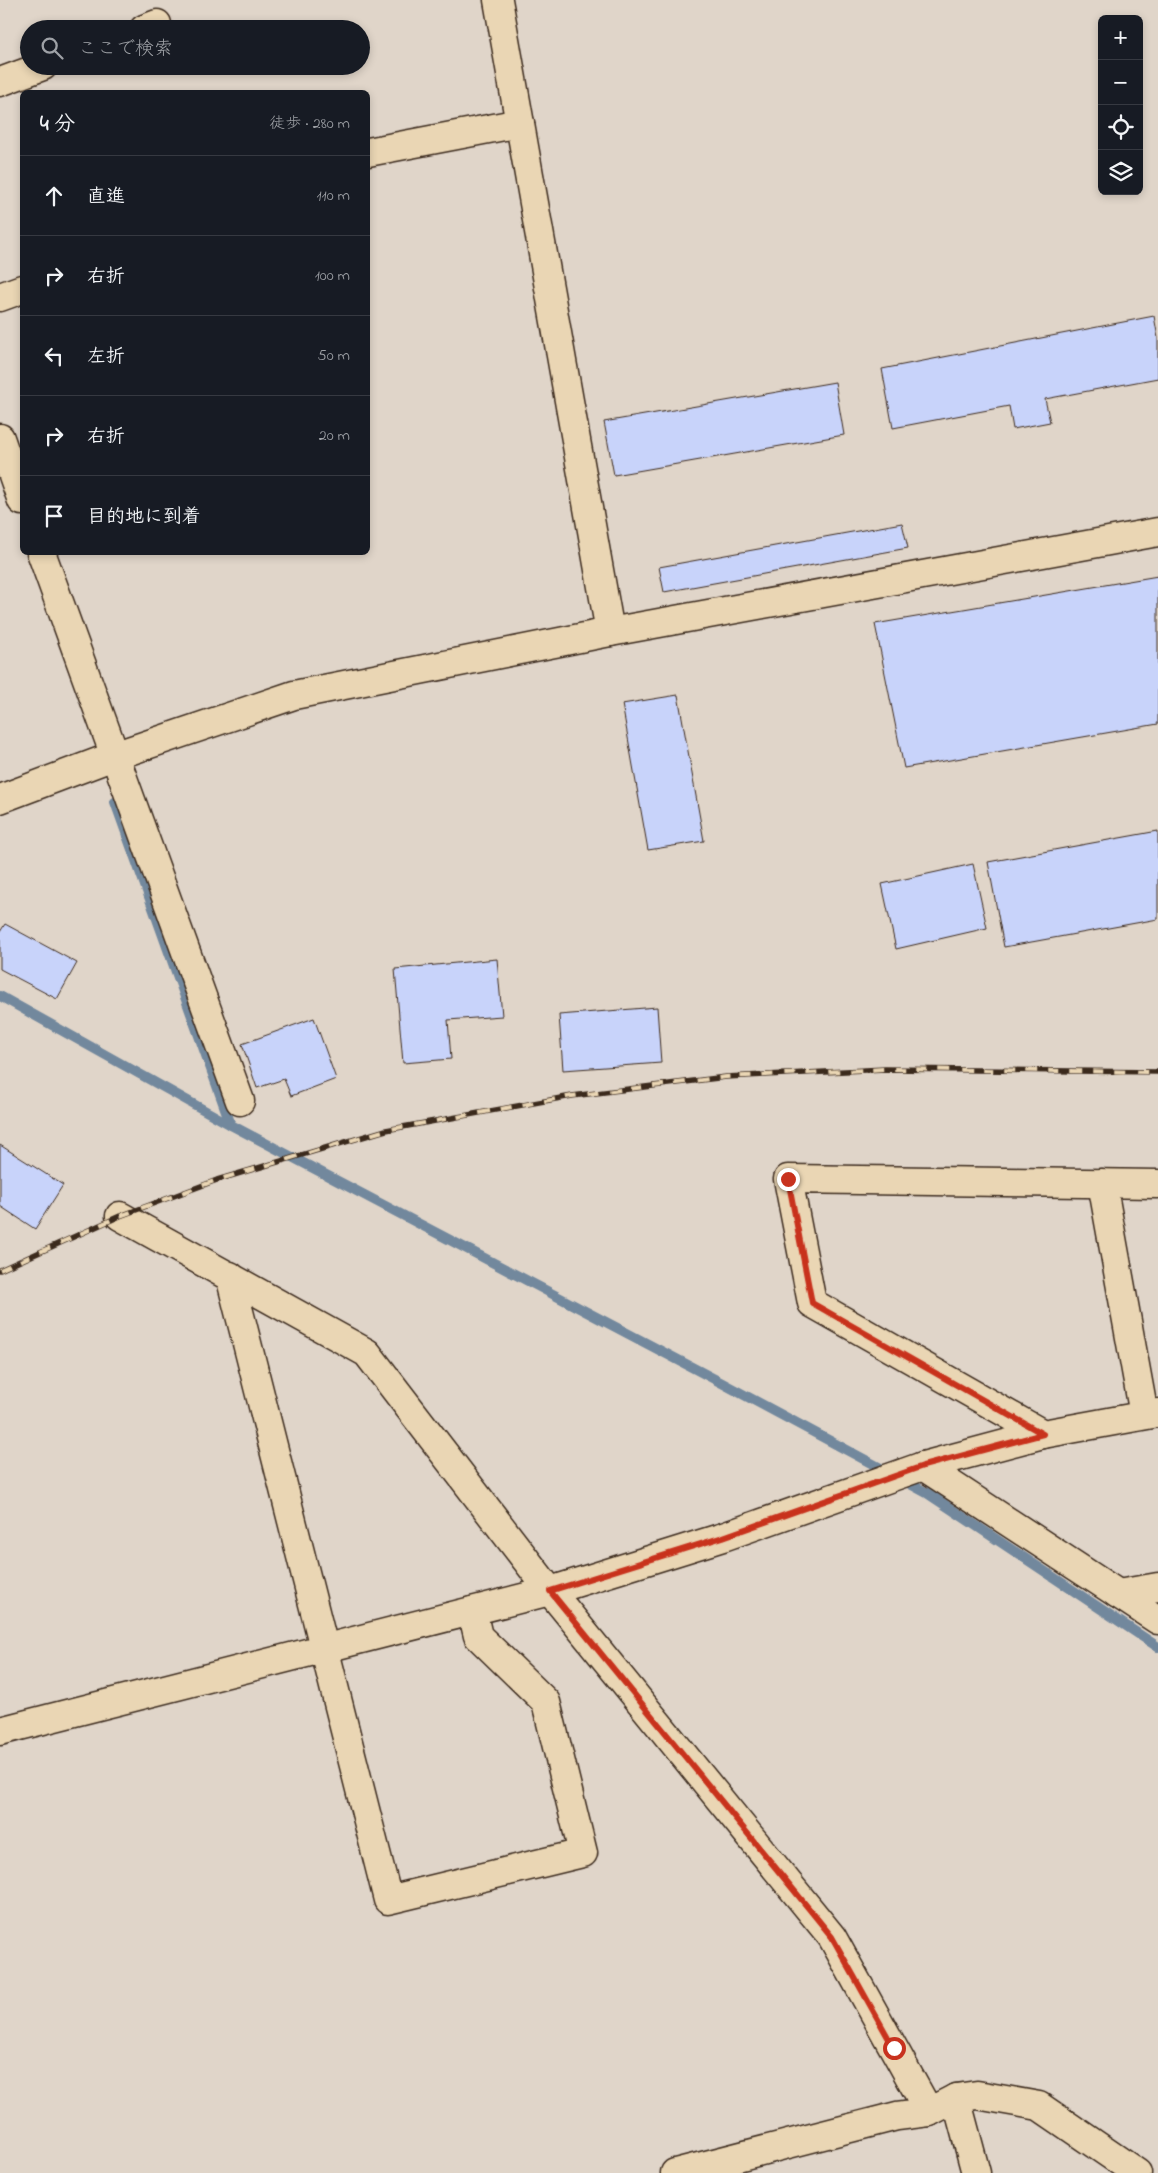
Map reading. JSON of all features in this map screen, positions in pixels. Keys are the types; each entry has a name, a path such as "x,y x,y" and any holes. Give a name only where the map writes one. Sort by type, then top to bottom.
{"street":[{"path":"498,0 610,632"},
{"path":"0,82 20,75"},
{"path":"370,152 520,123"},
{"path":"0,297 20,290"},
{"path":"0,438 20,495"},
{"path":"0,799 114,756 294,695 610,632 1158,532"},
{"path":"42,555 240,1101"},
{"path":"1043,1434 812,1303 788,1179 1158,1184"},
{"path":"0,1731 550,1591 723,1537 923,1466 1043,1434 1151,1414 1102,1183"},
{"path":"120,1216 367,1353 550,1591 832,1937 929,2112"},
{"path":"230,1276 388,1900 584,1853 546,1702 478,1636 472,1611"},
{"path":"923,1466 1158,1620"},
{"path":"1118,1594 1158,1587"},
{"path":"676,2173 897,2116 929,2112 956,2098 977,2095 1039,2106 1137,2173"},
{"path":"956,2098 976,2173"}],"building":[{"path":"1154,316 1158,338 1158,378 1045,399 1050,422 1013,429 1009,406 893,428 882,369"},
{"path":"835,382 844,435 614,475 604,422"},
{"path":"902,523 908,548 664,592 659,567"},
{"path":"1158,576 1158,724 904,768 875,624"},
{"path":"678,695 704,841 648,850 622,704"},
{"path":"1158,831 1158,919 1004,947 988,862"},
{"path":"973,864 987,928 896,949 882,884"},
{"path":"5,924 77,963 57,999 0,969 0,932"},
{"path":"497,959 502,1016 448,1020 451,1059 403,1063 395,969"},
{"path":"657,1007 661,1063 563,1070 559,1015"},
{"path":"314,1018 336,1079 291,1096 284,1079 257,1088 242,1044"},
{"path":"0,1145 63,1185 35,1229 0,1206"}],"waterway":[{"path":"115,802 231,1125"},
{"path":"0,996 231,1125 927,1493 1158,1647"}],"railway":[{"path":"0,1270 120,1216 217,1180 386,1130 572,1096 726,1077 885,1069 1158,1072"}],"route":[{"path":"788,1179 812,1303 1043,1434 923,1466 723,1537 550,1591 832,1937 894,2048"}]}
